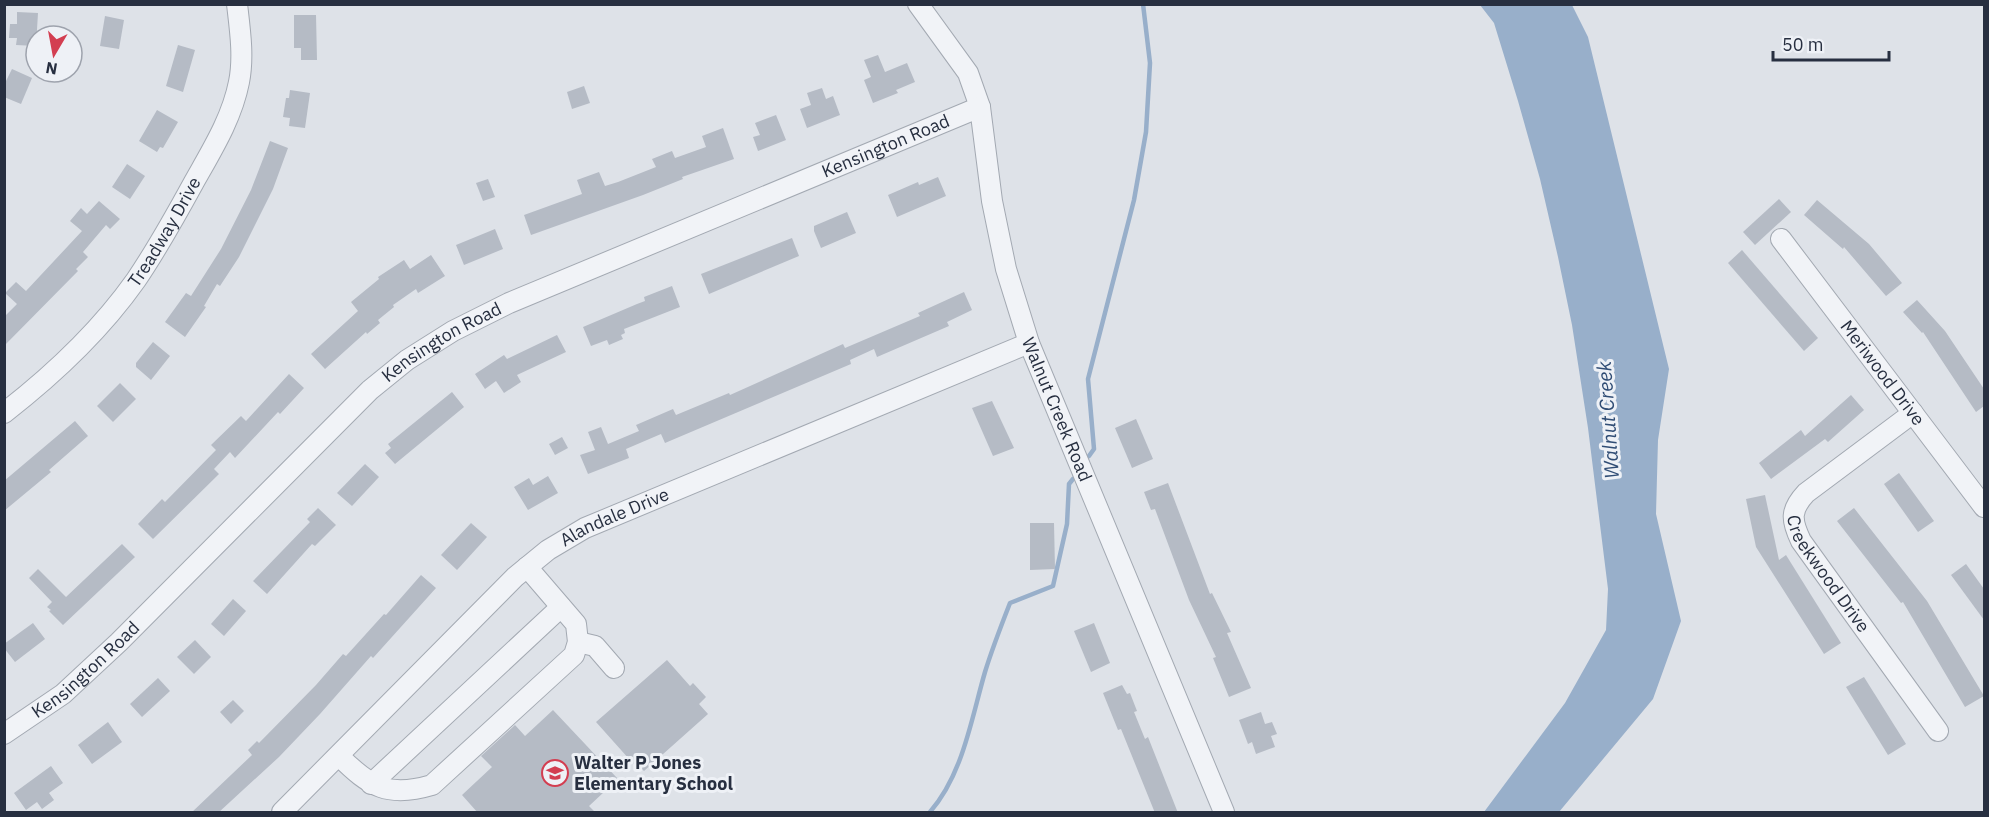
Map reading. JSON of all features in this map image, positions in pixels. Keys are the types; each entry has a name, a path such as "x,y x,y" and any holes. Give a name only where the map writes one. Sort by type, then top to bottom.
{"street":[{"name":"Treadway Drive","path":"4,413 43,383 94,331 136,280 174,218 221,134 239,81 241,58 237,4"},
{"name":"Walnut Creek Road","path":"918,4 968,73 980,107 992,201 1006,269 1029,343 1224,813"},
{"name":"Kensington Road","path":"4,734 63,694 119,642 324,434 370,390 406,360 453,331 509,303 980,107"},
{"name":"Meriwood Drive","path":"1780,239 1984,507"},
{"name":"Alandale Drive","path":"282,813 515,577 548,550 585,528 1029,343"},
{"name":"Creekwood Drive","path":"1913,413 1806,493 1797,503 1793,515 1794,527 1801,541 1938,731"},
{"path":"339,756 371,784 395,791 414,790 432,785 573,655 578,642 576,624 527,567"},
{"path":"371,784 561,607"},
{"path":"578,642 595,646 614,668"}],"water":[{"name":"Walnut Creek","path":"1480,5 1572,5 1588,37 1669,369 1658,440 1656,514 1681,621 1653,699 1559,812 1484,812 1565,703 1606,630 1608,589 1588,428 1572,325 1558,257 1540,179 1494,23"}],"building":[{"path":"17,12 38,13 37,24 24,24 24,45 16,45 17,38 9,38 10,24 17,24"},
{"path":"294,15 316,15 317,60 301,60 301,48 294,48"},
{"path":"105,16 124,20 119,49 100,46"},
{"path":"178,45 195,50 183,92 166,86"},
{"path":"878,55 885,72 907,63 915,82 896,90 898,93 873,103 864,80 871,77 864,60"},
{"path":"12,69 24,74 24,84 29,84 21,104 4,97 4,85"},
{"path":"584,86 590,103 572,109 567,92"},
{"path":"822,88 826,99 833,96 840,115 807,128 800,109 811,105 807,93"},
{"path":"290,90 310,93 305,128 289,126 290,118 283,117 286,98 289,98"},
{"path":"157,110 178,122 163,148 160,147 157,152 139,141"},
{"path":"776,115 786,140 758,151 753,137 760,135 755,123"},
{"path":"723,128 734,159 682,177 683,179 643,195 531,235 524,215 582,194 577,180 599,172 605,186 618,182 656,167 652,159 672,151 675,158 706,147 702,136"},
{"path":"270,141 288,148 273,189 239,257 220,286 217,284 204,306 206,307 185,337 165,322 186,293 191,296 221,249 251,190"},
{"path":"127,164 145,176 130,199 112,187"},
{"path":"938,177 946,196 897,217 888,195 918,182 919,185"},
{"path":"488,179 495,197 483,201 476,183"},
{"path":"1779,199 1791,212 1755,245 1743,232"},
{"path":"1817,200 1869,244 1902,283 1886,296 1844,247 1843,249 1804,215"},
{"path":"99,201 120,219 110,229 106,225 83,252 88,257 76,269 78,271 4,346 4,317 17,304 5,293 16,282 26,291 82,231 70,221 81,208 87,214"},
{"path":"847,212 856,233 821,248 814,226"},
{"path":"495,229 503,249 464,265 456,245"},
{"path":"792,238 799,256 709,294 701,274"},
{"path":"1742,250 1818,338 1804,351 1728,263"},
{"path":"431,255 445,276 418,293 416,289 393,305 394,307 378,320 380,323 367,334 366,332 325,369 311,354 358,311 351,302 379,279 378,277 404,260 410,269"},
{"path":"672,286 680,307 624,329 625,333 621,335 623,339 609,345 607,340 591,346 583,327 645,301 644,297"},
{"path":"964,292 972,310 947,322 949,326 877,357 874,349 850,360 851,364 665,443 661,434 626,449 629,458 588,474 580,455 595,450 588,432 601,427 608,444 639,431 636,425 673,409 676,415 729,393 730,395 843,344 845,348 920,316 918,313"},
{"path":"1917,300 1945,331 1984,389 1984,406 1976,412 1923,332 1903,312"},
{"path":"557,335 566,352 517,375 521,382 504,393 496,381 485,389 475,374 504,355 507,359"},
{"path":"153,342 170,356 151,380 136,367 136,363"},
{"path":"289,374 304,388 235,458 230,452 214,469 219,474 153,539 138,524 162,499 165,502 216,450 211,445 241,416 246,421"},
{"path":"120,383 136,399 113,422 97,406"},
{"path":"452,392 464,407 395,464 385,453 391,448 388,444"},
{"path":"1851,395 1864,410 1828,442 1825,439 1771,479 1759,463 1801,430 1805,436"},
{"path":"992,401 1014,448 993,456 972,408"},
{"path":"1136,419 1153,459 1132,468 1115,428"},
{"path":"75,421 88,436 49,470 51,472 4,511 4,481"},
{"path":"562,437 568,448 555,455 549,444"},
{"path":"365,464 379,477 352,506 337,493"},
{"path":"1899,473 1934,521 1918,532 1884,484"},
{"path":"548,476 558,493 528,510 514,487 529,478 533,485"},
{"path":"1168,483 1210,594 1212,593 1231,632 1227,633 1251,688 1229,697 1213,658 1216,657 1189,600 1155,509 1151,510 1144,492"},
{"path":"1765,495 1779,560 1786,555 1841,643 1824,654 1756,547 1746,499"},
{"path":"318,508 336,525 315,546 312,544 267,594 253,581 310,522 307,519"},
{"path":"1854,508 1927,601 1984,696 1965,707 1903,602 1901,603 1837,521"},
{"path":"471,523 487,537 457,570 441,555"},
{"path":"1030,523 1054,523 1055,569 1030,570"},
{"path":"122,544 135,557 63,625 47,607 52,602 29,578 38,569 66,597"},
{"path":"1966,564 1984,589 1984,620 1951,575"},
{"path":"421,575 436,588 279,757 218,813 191,813 252,755 248,750 257,741 259,743 343,654 346,656"},
{"path":"233,599 246,611 224,636 211,624"},
{"path":"33,623 45,639 15,662 4,648 4,644"},
{"path":"1094,623 1110,663 1091,672 1074,631"},
{"path":"195,640 211,657 194,674 177,657"},
{"path":"667,660 690,686 693,683 706,697 699,704 708,714 644,771 640,767 638,769 596,722"},
{"path":"1864,677 1906,744 1888,755 1846,687"},
{"path":"158,678 170,691 142,717 130,704"},
{"path":"1122,685 1127,694 1130,693 1137,711 1134,712 1145,739 1148,737 1178,813 1155,813 1121,729 1118,730 1103,693"},
{"path":"233,700 244,711 231,724 220,712"},
{"path":"553,710 618,779 589,806 596,813 478,813 462,795 492,767 481,756 515,725 525,736"},
{"path":"1261,712 1265,724 1272,722 1277,734 1271,736 1275,747 1256,754 1252,742 1248,744 1239,720"},
{"path":"108,722 122,742 92,764 78,745"},
{"path":"51,766 63,783 49,793 54,800 42,809 37,802 26,810 14,793"}],"waterway":[{"path":"1089,456 1094,449 1088,379 1134,200 1146,132 1150,63 1143,4"},
{"path":"930,812 951,781 965,746 988,663 1010,603 1053,586 1067,524 1069,484 1073,479"}],"place":[{"name":"Walter P Jones Elementary School","path":"555,773"}]}
